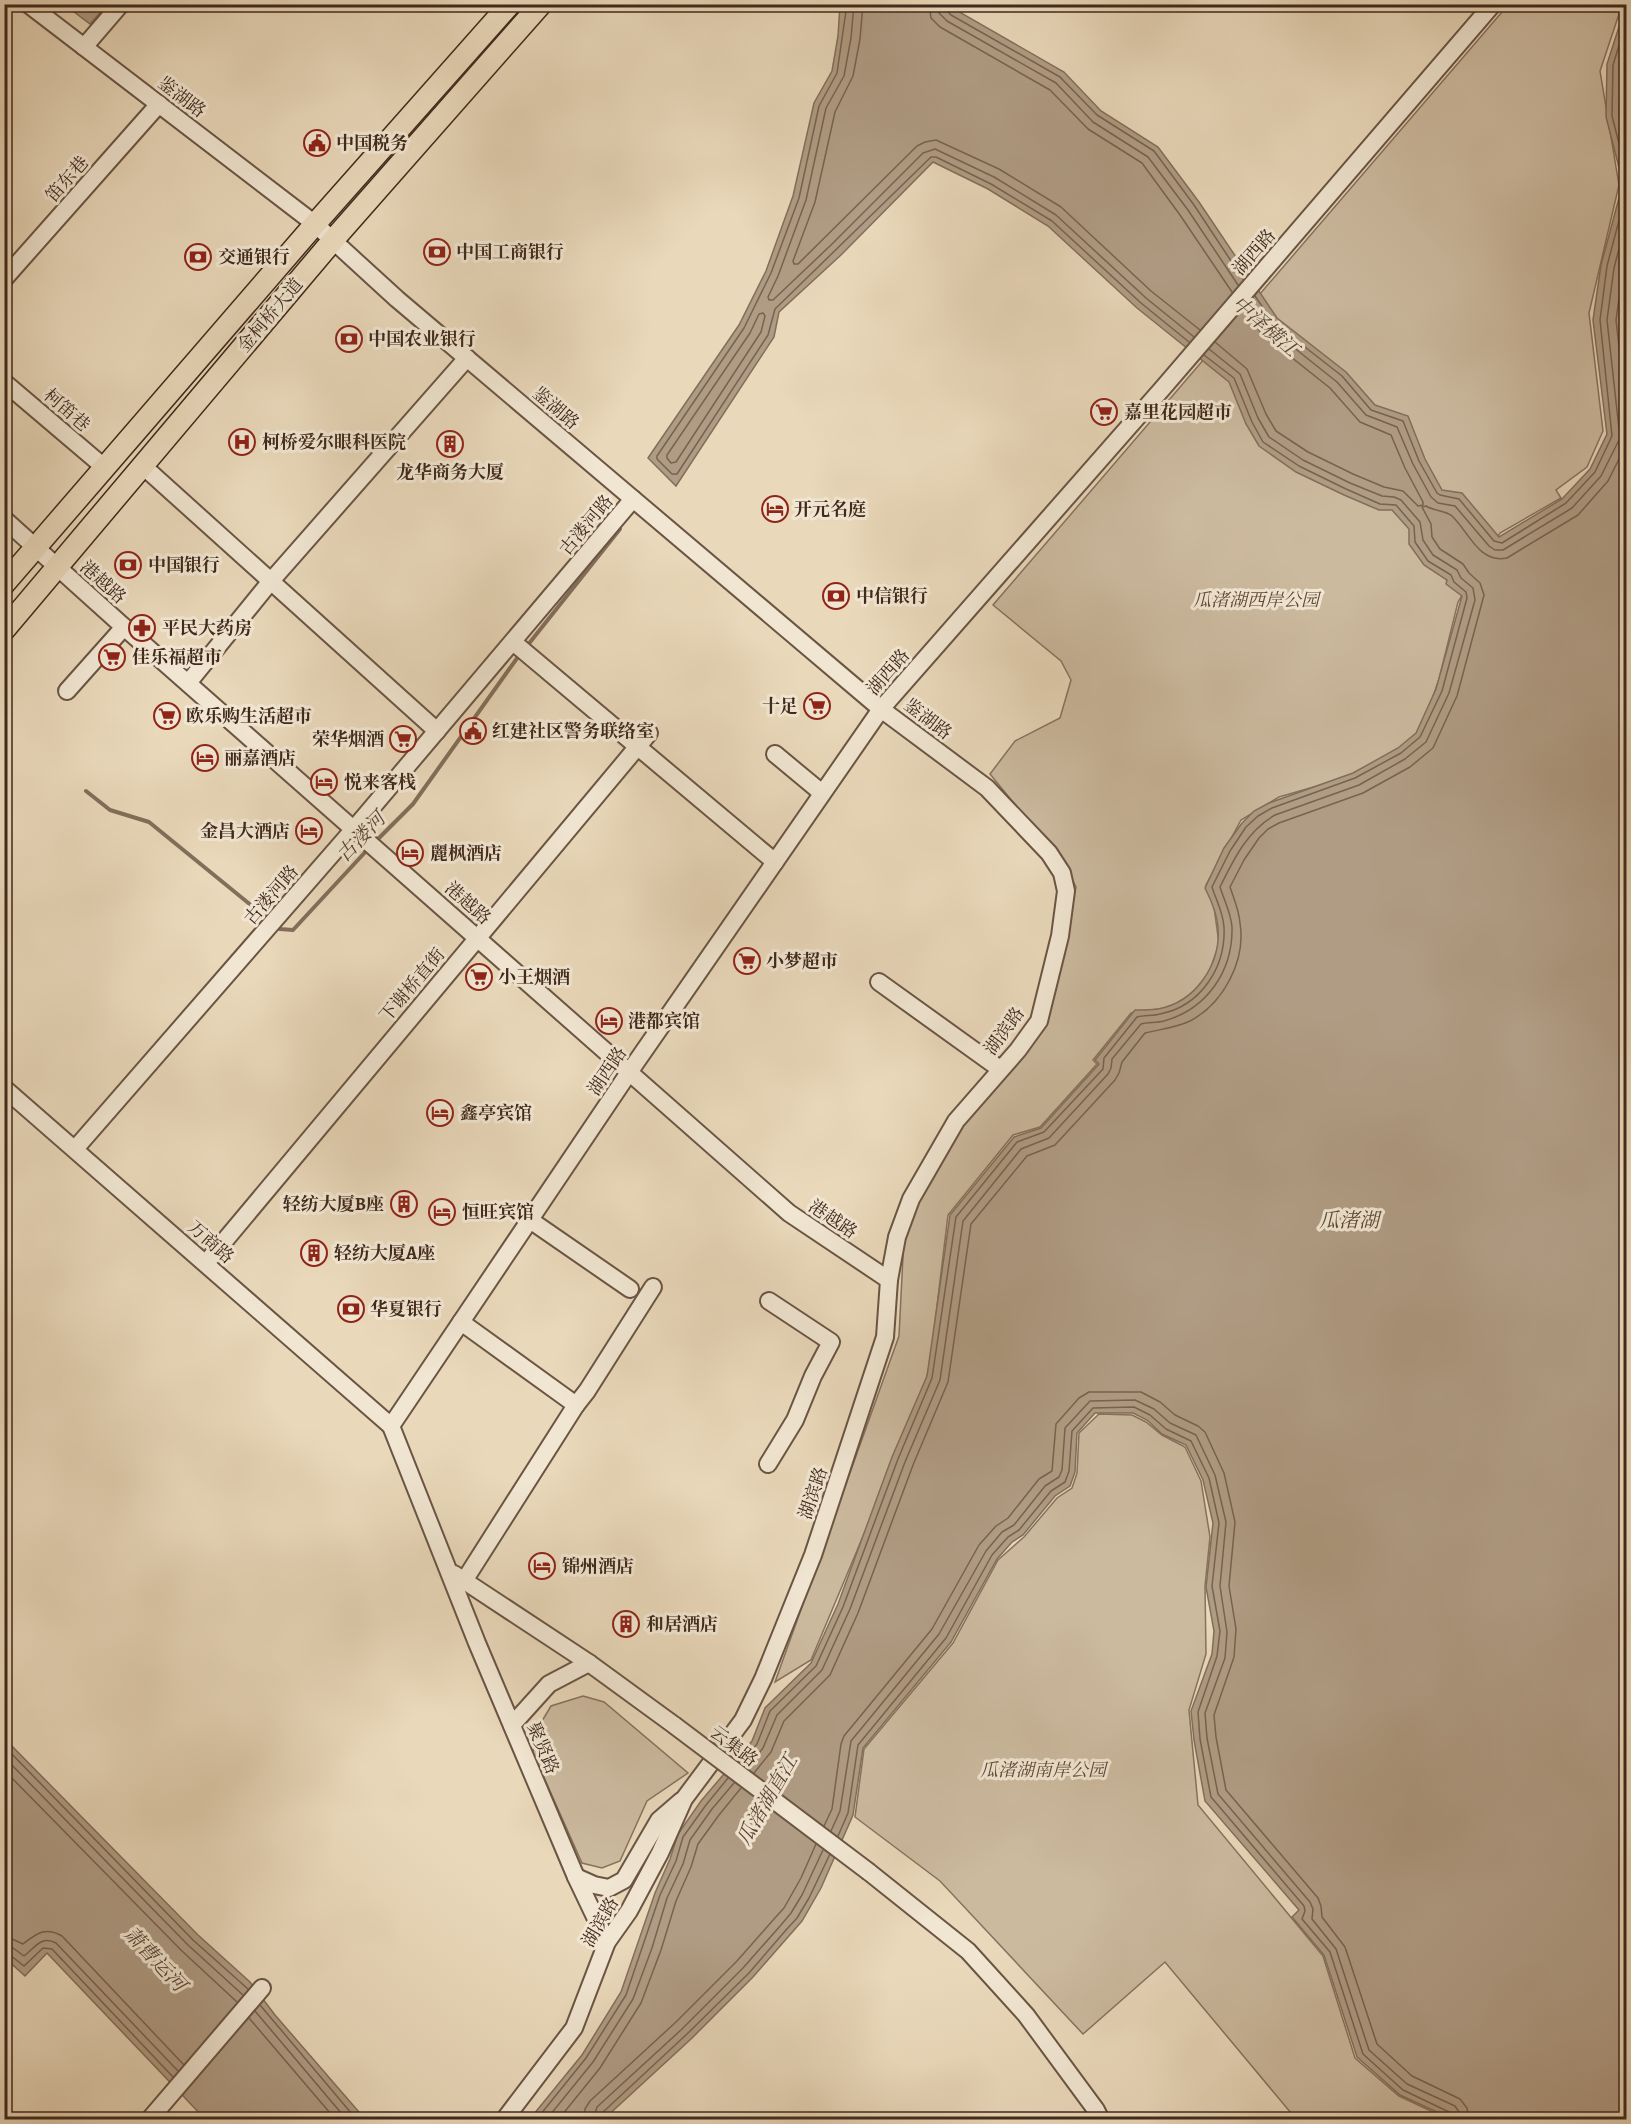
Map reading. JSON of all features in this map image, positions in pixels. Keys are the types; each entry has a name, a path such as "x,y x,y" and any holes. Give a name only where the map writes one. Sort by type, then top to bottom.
{"main road":[{"name":"金柯桥大道","path":"4,584 315,224 510,4"},
{"name":"金柯桥大道","path":"4,630 334,239 541,4"}],"street":[{"name":"鉴湖路","path":"28,4 334,239 397,299 881,709 987,788 1049,853"},
{"path":"84,47 121,4"},
{"name":"湖西路","path":"391,1426 630,1071 881,709 1162,389 1493,4"},
{"name":"笛东巷","path":"4,279 159,104"},
{"path":"188,683 271,581 467,358"},
{"name":"柯笛巷","path":"4,382 104,467"},
{"path":"143,466 437,731"},
{"name":"古溇河路","path":"75,1149 437,731 519,647 633,499"},
{"name":"港越路","path":"4,519 353,830 789,1213 889,1280"},
{"path":"67,691 124,627"},
{"path":"519,647 775,862"},
{"name":"下谢桥直街","path":"206,1263 649,733"},
{"path":"776,754 822,793"},
{"name":"湖滨路","path":"504,2120 574,2028 608,1942 629,1911 660,1853 684,1798 743,1720 763,1679 813,1555 885,1337 889,1280 897,1237 911,1199 956,1121 1039,1021 1060,936 1065,891 1062,873 1049,853"},
{"path":"879,982 1000,1069"},
{"name":"万商路","path":"4,1088 391,1426"},
{"path":"530,1220 630,1289"},
{"path":"464,1581 653,1287"},
{"path":"768,1301 831,1342 813,1376 795,1420 768,1464"},
{"path":"461,1322 576,1405"},
{"path":"391,1426 446,1569"},
{"name":"云集路","path":"446,1569 589,1664 674,1725 869,1872 968,1951 1026,2015 1101,2120"},
{"name":"聚贤路","path":"446,1569 576,1878 608,1942"},
{"path":"512,1725 549,1684 589,1664"},
{"path":"576,1878 594,1885 609,1887 624,1880 659,1820 684,1798"},
{"path":"150,2118 262,1988"}],"green space":[{"name":"瓜渚湖西岸公园","path":"1508,5 1622,5 1600,71 1619,185 1589,313 1603,431 1587,467 1556,490 1561,498 1500,533 1458,602 1439,679 1418,740 1355,775 1279,797 1241,820 1206,885 1214,907 1219,944 1205,984 1172,1007 1131,1013 1093,1060 1097,1064 1040,1127 1013,1135 948,1215 930,1364 922,1396 811,1660 775,1682 899,1336 904,1236 922,1186 961,1125 1045,1024 1076,887 1066,867 990,774 1015,741 1060,718 1071,680 1061,661 993,605"},
{"name":"瓜渚湖南岸公园","path":"1099,1414 1132,1415 1185,1447 1201,1481 1210,1537 1205,1586 1206,1654 1189,1710 1198,1805 1323,1956 1355,2058 1399,2096 1448,2119 1296,2119 1165,1962 1083,2034 940,1881 855,1817 864,1749 953,1643 998,1560 1024,1537 1057,1498 1072,1488 1077,1473 1079,1433"},
{"path":"583,1696 604,1702 688,1773 647,1801 620,1861 602,1868 582,1863 533,1753 536,1731 551,1706"}],"water":[{"path":"65,5 107,5 90,24"},
{"name":"瓜渚湖","path":"840,5 949,5 1064,72 1101,111 1158,147 1199,202 1277,318 1346,372 1375,405 1408,416 1425,459 1442,490 1462,493 1499,537 1562,499 1590,469 1607,434 1593,320 1601,265 1623,183 1606,117 1607,64 1626,5 1626,2119 1452,2119 1400,2095 1357,2057 1324,1955 1292,1917 1299,1910 1205,1801 1191,1711 1212,1654 1214,1631 1206,1587 1213,1523 1203,1480 1186,1445 1162,1434 1147,1420 1133,1413 1095,1413 1077,1433 1075,1472 1070,1486 1055,1496 1023,1535 1012,1542 997,1559 951,1642 863,1748 853,1815 821,1888 802,1921 753,1977 691,2039 604,2119 529,2120 582,2055 621,1992 678,1834 701,1801 752,1741 765,1708 811,1663 838,1604 892,1457 927,1376 950,1215 1014,1137 1041,1128 1099,1064 1095,1060 1135,1010 1158,1009 1172,1005 1194,990 1203,979 1210,967 1218,941 1216,917 1205,888 1224,848 1242,823 1254,811 1269,803 1353,773 1398,748 1416,733 1436,689 1462,596 1446,584 1447,580 1424,565 1409,544 1409,529 1392,510 1379,510 1296,472 1259,446 1246,424 1229,382 1137,308 1048,226 988,189 933,162 841,255 779,312 774,337 676,486 648,458 739,325 766,271 793,196 814,103 832,71"},
{"name":"萧曹运河","path":"4,1738 198,1935 250,1982 275,2015 365,2119 205,2119 47,1953 25,1976 5,1958"}],"waterway":[{"name":"古溇河","path":"527,646 620,529"},
{"name":"古溇河","path":"375,842 413,804 520,654"},
{"name":"古溇河","path":"86,791 110,810 149,822 268,919"},
{"name":"古溇河","path":"276,925 280,929 293,930 369,848"}],"place":[{"name":"中国税务","path":"317,143"},
{"name":"中国工商银行","path":"437,252"},
{"name":"交通银行","path":"198,257"},
{"name":"中国农业银行","path":"349,339"},
{"name":"嘉里花园超市","path":"1104,412"},
{"name":"柯桥爱尔眼科医院","path":"242,442"},
{"name":"龙华商务大厦","path":"450,444"},
{"name":"开元名庭","path":"775,509"},
{"name":"中国银行","path":"128,565"},
{"name":"中信银行","path":"836,596"},
{"name":"平民大药房","path":"142,628"},
{"name":"佳乐福超市","path":"112,657"},
{"name":"十足","path":"817,706"},
{"name":"欧乐购生活超市","path":"167,716"},
{"name":"红建社区警务联络室","path":"473,731"},
{"name":"荣华烟酒","path":"403,739"},
{"name":"丽嘉酒店","path":"205,758"},
{"name":"悦来客栈","path":"324,782"},
{"name":"金昌大酒店","path":"309,831"},
{"name":"麗枫酒店","path":"410,853"},
{"name":"小梦超市","path":"747,961"},
{"name":"小王烟酒","path":"479,977"},
{"name":"港都宾馆","path":"609,1021"},
{"name":"鑫亭宾馆","path":"440,1113"},
{"name":"轻纺大厦B座","path":"404,1204"},
{"name":"恒旺宾馆","path":"442,1212"},
{"name":"轻纺大厦A座","path":"314,1253"},
{"name":"华夏银行","path":"351,1309"},
{"name":"锦州酒店","path":"542,1566"},
{"name":"和居酒店","path":"626,1624"}],"water label":[{"name":"中泽横江","path":"1265,326"},
{"name":"瓜渚湖直江","path":"767,1800"}]}
